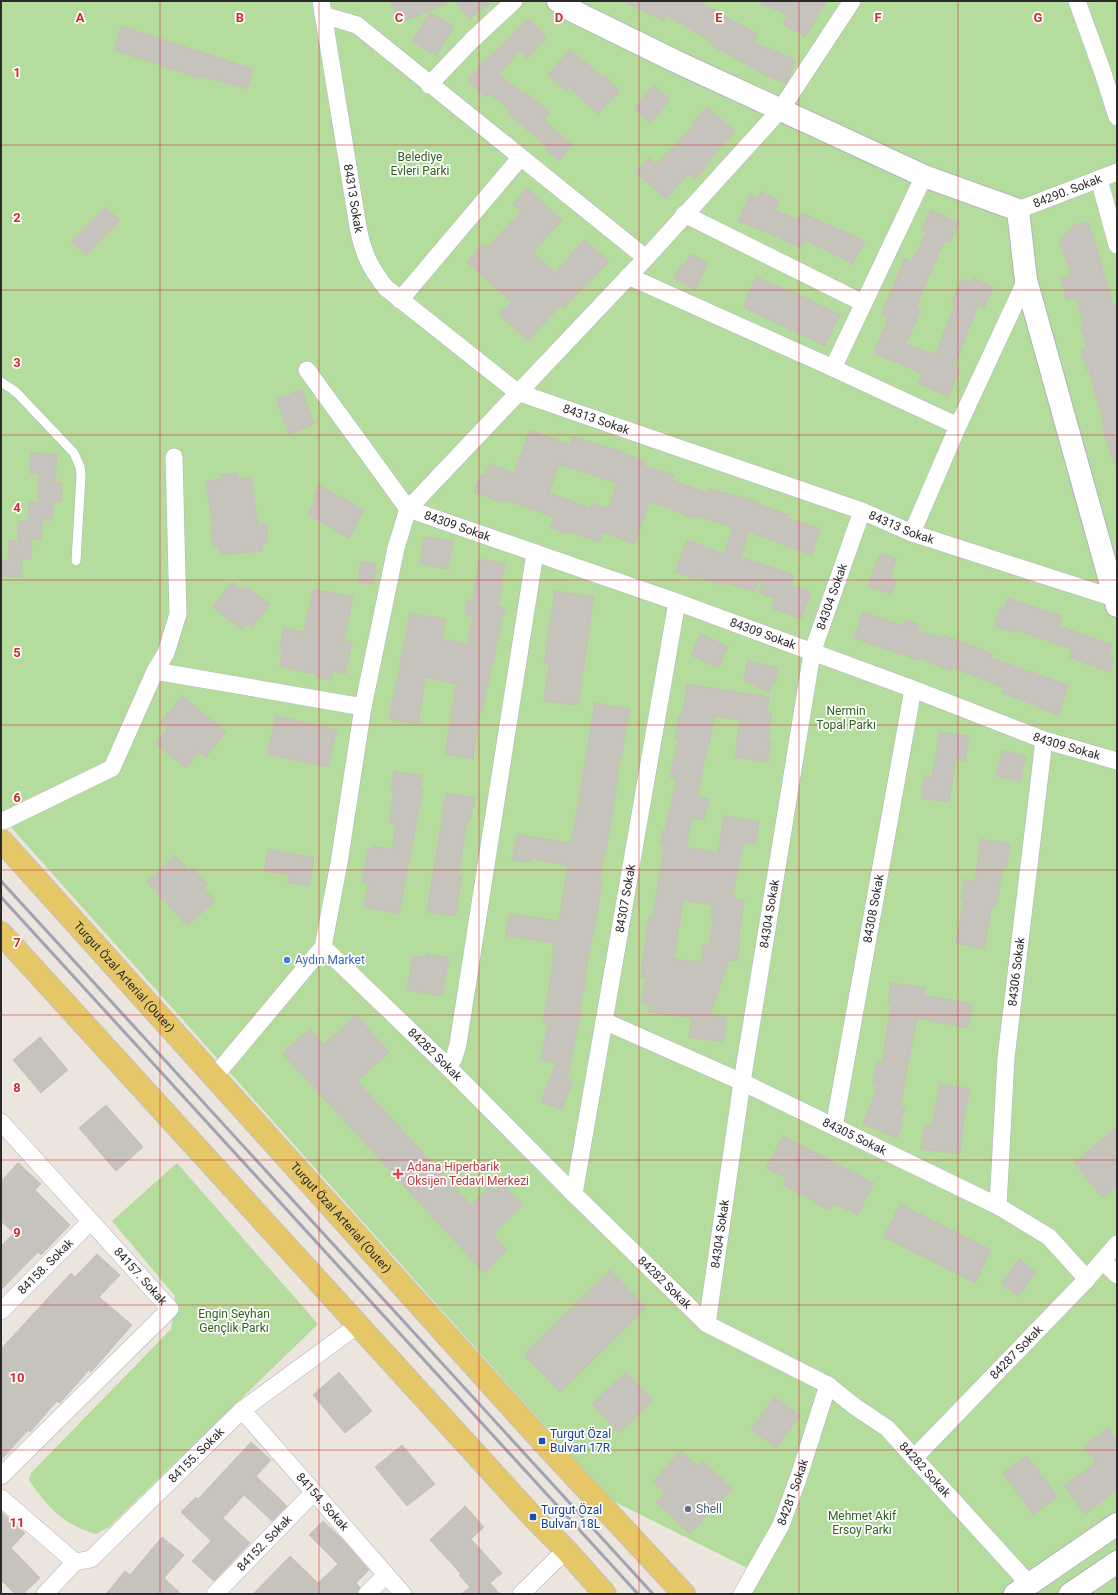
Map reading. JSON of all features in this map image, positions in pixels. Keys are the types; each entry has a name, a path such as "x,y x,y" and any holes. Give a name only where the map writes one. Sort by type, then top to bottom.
{"main road":[{"name":"Turgut Özal Arterial (Outer)","path":"1,840 542,1441 684,1594"},
{"path":"1,933 533,1517 566,1550 605,1594"}],"street":[{"path":"429,85 471,41 514,1"},
{"path":"558,1 571,10 668,57 924,176 1018,210 1026,280 1116,602"},
{"path":"214,1077 323,947 339,863 363,707 396,548 408,509 646,258 684,214 781,109 852,1"},
{"path":"1077,1 1110,68 1117,117"},
{"path":"322,8 357,25 429,85 646,258"},
{"name":"84313 Sokak","path":"322,8 361,244 366,259 374,273 386,288 518,392 862,511 912,533 1116,602"},
{"path":"400,300 520,158"},
{"name":"84290. Sokak","path":"1018,210 1117,172"},
{"path":"833,368 924,176"},
{"path":"1098,179 1117,245"},
{"path":"684,214 863,303"},
{"path":"628,276 958,426"},
{"path":"912,533 958,426 1026,280"},
{"path":"307,370 408,509"},
{"path":"1,822 112,768 155,671 166,653 178,614 174,458"},
{"name":"84309 Sokak","path":"408,509 676,602 913,689 1044,740 1117,761"},
{"name":"84304 Sokak","path":"707,1324 742,1082 812,653 862,511"},
{"path":"448,1067 454,1058 458,1044 535,553"},
{"name":"84307 Sokak","path":"574,1194 676,602"},
{"path":"155,671 363,707"},
{"name":"84308 Sokak","path":"834,1127 913,689"},
{"name":"84306 Sokak","path":"998,1206 1006,1058 1044,740"},
{"name":"84282 Sokak","path":"323,947 448,1067 574,1194 707,1324 828,1385 854,1406 887,1428 914,1458 1022,1589"},
{"name":"84305 Sokak","path":"604,1021 742,1082 998,1206 1049,1237 1087,1278"},
{"name":"84157. Sokak","path":"1,1476 170,1309 4,1131"},
{"name":"84158. Sokak","path":"1,1311 90,1222"},
{"name":"84287 Sokak","path":"914,1458 1087,1278 1117,1244"},
{"path":"1103,1261 1117,1275"},
{"name":"84155. Sokak","path":"75,1562 91,1559 242,1410 358,1325"},
{"name":"84281 Sokak","path":"742,1594 781,1525 798,1480 828,1385"},
{"name":"84154. Sokak","path":"242,1410 402,1594"},
{"name":"84152. Sokak","path":"215,1594 314,1492"},
{"path":"1,1498 75,1562 45,1594"},
{"path":"1022,1589 1117,1524"},
{"path":"521,1594 566,1550"},
{"path":"1070,1594 1117,1562"},
{"path":"367,1594 386,1575"}],"lane":[{"path":"1,382 18,394 78,459 81,476 76,561"}],"green space":[{"path":"1,1 1117,1 1117,1594 746,1594 759,1574 611,1500 1,816"},
{"name":"Engin Seyhan Gençlik Parkı","path":"177,1163 318,1324 109,1527 96,1534 74,1525 57,1514 43,1499 29,1480 31,1473 171,1329 175,1296 112,1221"}],"building":[{"path":"390,1 451,1 400,23"},
{"path":"455,1 493,1 469,19"},
{"path":"622,1 699,1 758,35 754,42 796,60 786,84 756,71 757,70 713,46 714,43 666,15 664,21"},
{"path":"757,1 827,1 805,37 783,23 788,15"},
{"path":"430,12 454,27 436,56 412,41"},
{"path":"528,18 547,37 527,58 520,51 499,74 523,94 524,92 550,112 544,120 572,145 559,161 545,149 547,146 507,113 510,110 490,94 486,97 467,80 484,61 485,62 494,52 496,53 495,52"},
{"path":"121,26 253,69 247,89 203,76 202,79 114,50"},
{"path":"570,49 602,77 604,75 620,91 598,114 569,87 566,91 548,75"},
{"path":"653,85 670,99 651,123 634,109"},
{"path":"707,107 735,131 709,160 711,162 694,179 688,174 666,199 636,173 649,158 656,164 694,126 692,124"},
{"path":"527,188 562,220 533,252 555,273 584,240 609,261 563,309 560,306 528,341 499,314 511,302 467,262 483,244 487,248 521,211 513,204"},
{"path":"761,192 779,200 775,210 798,220 802,213 865,241 853,264 805,240 801,248 765,231 738,221 750,194 758,198"},
{"path":"105,207 120,221 86,255 71,241"},
{"path":"931,210 959,223 949,243 945,241 931,270 916,308 921,310 906,344 935,355 955,305 951,303 962,279 971,283 973,278 993,287 984,308 978,305 954,367 960,370 948,397 918,383 922,373 874,353 888,318 881,315 905,258 912,262 926,232 921,230"},
{"path":"1088,221 1113,306 1117,305 1117,464 1114,465 1101,422 1103,421 1089,370 1087,370 1081,350 1087,348 1080,327 1084,326 1076,297 1066,300 1061,278 1071,275 1059,241 1073,226"},
{"path":"690,254 708,263 695,290 674,279 681,264 684,266"},
{"path":"756,277 787,289 840,315 825,346 743,307"},
{"path":"302,390 314,424 289,434 276,399"},
{"path":"530,430 570,445 572,437 617,450 645,462 644,466 674,475 672,480 708,493 710,489 758,502 758,504 789,515 788,518 820,529 812,555 749,532 741,557 794,575 790,585 811,592 801,619 772,608 775,599 759,593 762,580 760,579 754,591 724,582 723,585 696,576 694,579 675,572 687,540 724,554 733,527 693,515 692,518 675,510 650,502 634,544 603,532 599,542 569,531 568,534 550,527 554,517 502,499 501,502 474,492 481,474 485,476 490,464 514,473","holes":["559,464 617,483 608,509 592,503 590,508 549,493"]},
{"path":"31,453 57,454 55,482 62,483 61,501 53,501 52,520 42,520 41,540 32,539 31,559 22,559 21,577 1,576 1,560 8,560 9,540 18,541 19,521 28,521 29,502 38,503 39,474 30,473"},
{"path":"237,473 238,479 251,477 258,525 267,524 268,542 262,543 263,551 220,555 219,546 213,547 211,530 213,530 206,481 221,479 221,475"},
{"path":"319,485 364,510 349,538 308,515 317,499 313,497"},
{"path":"424,537 453,541 448,569 420,564"},
{"path":"880,553 896,559 890,578 896,581 891,594 868,586"},
{"path":"479,559 505,564 498,607 505,608 482,711 480,711 473,759 445,754 456,684 425,677 418,724 389,719 410,613 445,619 442,639 467,644 473,616 465,614 467,601 472,602"},
{"path":"361,561 376,564 373,584 358,582"},
{"path":"232,582 242,590 245,586 270,604 252,628 248,624 242,630 213,607"},
{"path":"313,589 353,597 344,641 352,642 345,674 333,671 331,680 315,677 315,674 280,667 283,651 279,650 284,628 304,632"},
{"path":"555,591 594,597 578,705 544,701 549,664 544,664"},
{"path":"1008,598 1062,616 1059,626 1112,645 1108,657 1114,659 1110,672 1069,657 1072,649 1016,630 1015,633 994,626 1000,608 1004,609"},
{"path":"863,612 903,626 906,619 919,624 917,630 941,638 942,635 993,654 991,658 1069,685 1058,715 1002,693 1004,688 952,667 951,671 919,658 918,660 854,638"},
{"path":"701,634 728,647 718,668 691,655"},
{"path":"747,661 778,667 775,685 771,684 770,693 744,680"},
{"path":"687,684 769,697 767,713 772,713 768,740 771,741 768,762 735,757 740,720 714,716 697,796 709,799 704,820 692,817 686,847 718,853 724,816 759,822 755,845 743,843 732,898 744,901 738,940 740,940 737,961 729,960 710,1015 727,1018 723,1042 689,1037 692,1018 649,1012 650,1005 641,1003 646,978 641,977 646,935 649,917 653,917 664,845 660,844 663,830 665,831 677,778 670,777 678,740 675,739 679,715 682,716","holes":["683,900 712,905 710,917 713,918 709,946 703,945 701,962 674,959"]},
{"path":"182,696 226,732 206,757 199,752 186,768 155,743 167,729 160,723"},
{"path":"595,703 630,709 617,778 613,812 600,878 602,878 597,913 579,1012 581,1012 567,1079 573,1081 562,1110 541,1102 556,1063 541,1060 548,1023 543,1022 554,956 552,956 554,943 506,936 509,914 559,921 568,866 531,858 531,862 512,860 517,834 571,843"},
{"path":"276,716 337,730 328,767 267,754"},
{"path":"940,732 969,736 965,761 956,759 949,802 921,798 925,775 932,777"},
{"path":"1002,750 1026,756 1020,782 996,776"},
{"path":"394,771 422,776 420,788 423,788 399,914 364,907 368,884 362,882 368,850 372,851 373,846 392,850 396,824 389,823 394,790 391,790"},
{"path":"446,793 475,798 470,820 468,819 458,875 462,876 456,916 427,912"},
{"path":"981,839 1010,844 1007,867 1003,867 996,907 992,906 984,949 956,943 964,901 961,900 965,879 975,881"},
{"path":"268,849 314,858 309,886 288,882 289,875 264,871"},
{"path":"175,856 189,871 192,868 208,885 204,888 215,901 187,926 147,882"},
{"path":"427,954 449,958 442,996 407,990 413,956 426,958"},
{"path":"891,983 925,988 924,995 972,1004 968,1028 917,1018 900,1106 905,1108 900,1122 903,1122 897,1138 863,1124 878,1086 873,1085 877,1062 882,1063 891,1005 888,1005"},
{"path":"356,1015 389,1052 357,1081 471,1205 490,1186 495,1191 503,1184 523,1205 493,1235 507,1250 484,1273 282,1053 310,1029 324,1045"},
{"path":"40,1037 68,1070 41,1093 13,1060"},
{"path":"940,1084 970,1089 964,1119 960,1154 921,1149 925,1125 932,1126"},
{"path":"106,1105 143,1147 116,1171 79,1128"},
{"path":"1117,1127 1117,1187 1103,1198 1074,1163"},
{"path":"783,1136 874,1183 858,1215 834,1203 830,1210 783,1185 787,1178 766,1168"},
{"path":"18,1163 41,1184 35,1190 70,1225 41,1255 38,1252 1,1290 1,1246 14,1233 1,1221 1,1181"},
{"path":"900,1204 991,1250 975,1283 884,1237"},
{"path":"97,1254 120,1275 99,1297 132,1325 91,1372 89,1370 60,1403 57,1401 30,1432 28,1430 1,1460 1,1349 71,1273 75,1277"},
{"path":"1019,1259 1036,1272 1018,1296 1001,1283"},
{"path":"610,1270 646,1308 560,1392 524,1355"},
{"path":"339,1372 372,1411 345,1433 313,1395"},
{"path":"626,1372 653,1400 619,1433 592,1404"},
{"path":"774,1397 800,1415 777,1448 751,1430"},
{"path":"1108,1428 1117,1440 1117,1490 1085,1514 1064,1486 1096,1462 1084,1446"},
{"path":"251,1442 271,1460 256,1476 287,1506 272,1521 244,1495 223,1518 250,1543 214,1581 192,1561 211,1541 181,1512 196,1497 198,1499"},
{"path":"402,1445 435,1484 407,1506 375,1467"},
{"path":"681,1451 698,1466 703,1461 732,1489 690,1534 656,1502 665,1493 653,1481"},
{"path":"1027,1455 1057,1497 1033,1515 1003,1473"},
{"path":"465,1506 484,1527 471,1539 502,1573 490,1583 500,1594 462,1594 470,1587 459,1575 461,1574 430,1540"},
{"path":"1,1512 25,1533 11,1548 40,1578 23,1594 15,1594 1,1580"},
{"path":"323,1521 342,1539 369,1570 356,1583 360,1587 357,1594 253,1594 290,1556 318,1583 338,1564 309,1535"},
{"path":"162,1537 184,1555 164,1578 181,1594 106,1594 125,1571 130,1575"}],"railway":[{"path":"1,881 653,1594"},
{"path":"1,897 638,1594"}],"place":[{"name":"Aydın Market","path":"287,960"},
{"name":"Adana Hiperbarik Oksijen Tedavi Merkezi","path":"398,1174"},
{"name":"Turgut Özal Bulvarı 17R","path":"542,1441"},
{"name":"Shell","path":"688,1509"},
{"name":"Turgut Özal Bulvarı 18L","path":"533,1517"}],"park label":[{"name":"Belediye Evleri Parki","path":"420,164"},
{"name":"Nermin Topal Parkı","path":"846,718"},
{"name":"Mehmet Akif Ersoy Parkı","path":"862,1523"}]}
